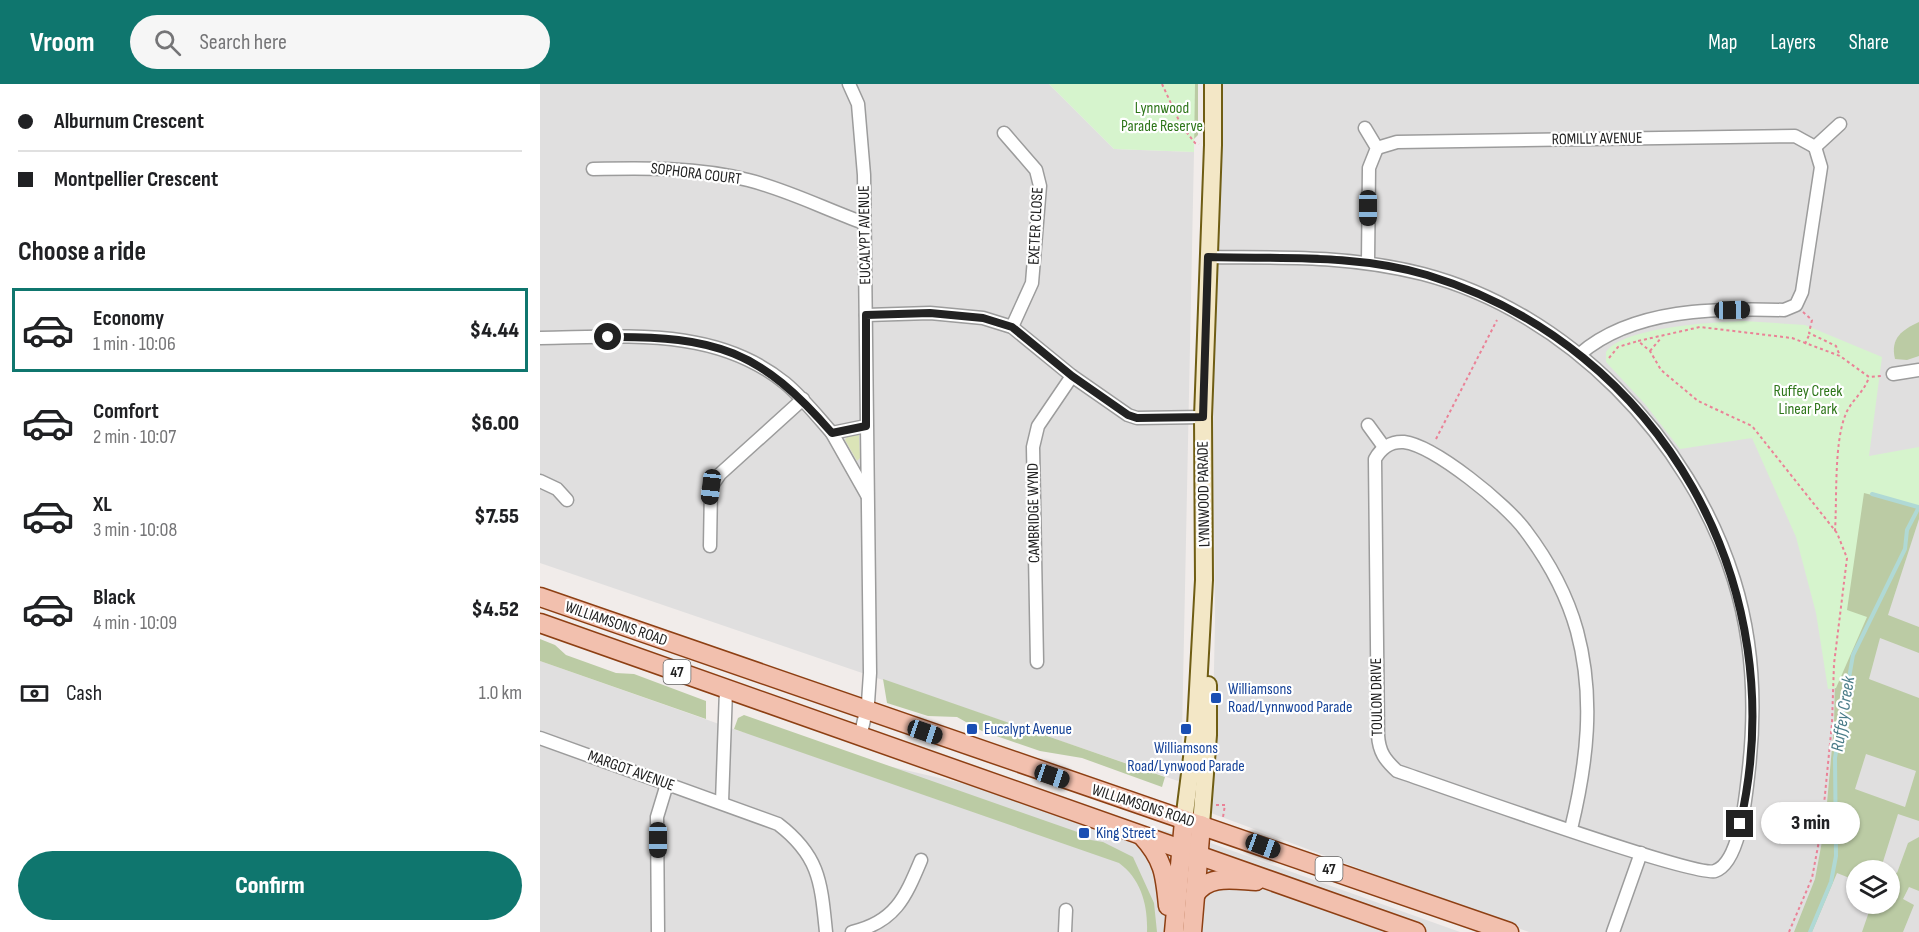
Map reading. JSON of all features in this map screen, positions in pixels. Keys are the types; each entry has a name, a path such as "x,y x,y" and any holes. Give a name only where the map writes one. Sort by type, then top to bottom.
{"main road":[{"name":"LYNNWOOD PARADE","path":"1192,823 1208,735 1209,632 1204,580 1203,417 1214,145 1213,84"},
{"name":"WILLIAMSONS ROAD","path":"540,597 1509,932"},
{"name":"WILLIAMSONS ROAD","path":"540,623 1416,932"},
{"path":"1172,932 1180,849 1192,823"},
{"path":"1192,823 1198,856 1192,932"},
{"path":"1142,836 1158,853 1162,864 1172,932"},
{"path":"1195,894 1200,886 1210,880 1279,883"}],"street":[{"name":"EUCALYPT AVENUE","path":"849,84 858,104 862,132 866,315 870,673 866,711 860,737"},
{"path":"1580,354 1598,339 1616,331 1673,316 1702,311 1784,310 1796,305 1802,292 1821,167 1815,147 1840,124"},
{"path":"1365,128 1377,148 1369,168 1368,262"},
{"name":"EXETER CLOSE","path":"1004,134 1036,170 1040,186 1032,283 1012,327"},
{"name":"ROMILLY AVENUE","path":"1377,148 1397,142 1795,136 1815,147"},
{"name":"SOPHORA COURT","path":"593,169 648,168 728,176 803,198 864,223"},
{"name":"TOULON DRIVE","path":"1208,257 1341,259 1368,262 1427,275 1470,291 1511,311 1580,354 1641,415 1691,484 1715,531 1734,580 1746,628 1752,678 1753,726 1744,807 1730,859 1718,870 1705,873 1641,854 1397,771 1386,761 1379,749 1373,466 1384,447"},
{"path":"866,315 930,313 983,318 1012,327 1072,376 1119,410 1137,418 1203,417"},
{"path":"540,338 653,336 700,342 735,354 763,368 803,399 832,433 868,496"},
{"path":"1893,374 1919,370"},
{"name":"CAMBRIDGE WYND","path":"1037,662 1033,447 1038,426 1072,376"},
{"path":"710,546 711,487 720,474 803,399"},
{"path":"1368,425 1384,447 1393,443 1413,444 1485,489 1524,528 1555,576 1577,630 1589,693 1587,748 1571,829"},
{"path":"832,433 866,426"},
{"path":"540,481 557,489 567,500"},
{"path":"722,802 726,690"},
{"name":"MARGOT AVENUE","path":"540,738 778,824 803,846 818,871 825,932"},
{"path":"658,932 657,817 668,784"},
{"path":"1613,932 1641,854"},
{"path":"852,932 874,926 890,915 902,902 921,860"},
{"path":"1065,932 1066,910"}],"path":[{"path":"1162,84 1181,124 1195,143 1214,145"},
{"path":"1796,305 1812,320 1805,344"},
{"path":"1436,439 1497,320"},
{"path":"1610,358 1618,346 1662,338 1700,327 1792,338 1840,356 1869,377 1893,374"},
{"path":"1810,333 1836,346 1840,356"},
{"path":"1650,351 1662,338"},
{"path":"1638,341 1650,351 1661,370 1698,401 1752,426 1835,531 1847,558 1834,664 1832,723 1822,825 1812,878 1789,932"},
{"path":"1835,531 1841,429 1848,410 1866,387 1869,377"}],"shaded area":[{"path":"540,84 1049,84 1114,149 1194,152 1181,782 540,563"},
{"path":"1219,84 1919,84 1919,932 1529,932 1211,813 1215,620 1213,390"},
{"path":"540,661 739,731 1187,836 1181,932 540,932"},
{"path":"1191,836 1460,932 1186,932"}],"green space":[{"name":"Lynnwood Parade Reserve","path":"1049,84 1195,84 1194,152 1114,149"},
{"path":"1181,84 1198,84 1198,135 1194,139"},
{"name":"Ruffey Creek Linear Park","path":"1744,321 1805,325 1882,357 1869,456 1919,447 1919,507 1864,493 1847,610 1867,617 1836,688 1828,689 1816,613 1796,537 1752,438 1680,449 1645,404 1606,362 1606,352 1616,344 1649,331"},
{"path":"1919,322 1919,356 1907,360 1895,359 1896,340 1907,328"},
{"path":"859,435 860,458 857,461 845,440 847,437"},
{"path":"1839,486 1919,488 1919,519 1888,615 1919,627 1919,653 1880,638 1869,679 1919,698 1919,821 1898,814 1884,860 1846,860 1846,877 1837,873 1812,932 1794,932 1815,879 1825,825 1834,726","holes":["1866,754 1916,771 1905,807 1855,789"]},
{"path":"540,639 555,645 566,655 616,673 634,674 706,701 706,719 540,661"},
{"path":"883,679 1165,777 1162,787 1082,758 1040,751 982,731 957,717 928,716 887,703"},
{"path":"744,715 1086,835 1085,839 1103,842 1133,857 1154,903 1157,932 1147,932 1142,893 1127,869 1119,863 734,729 738,718"},
{"path":"1919,837 1919,891 1909,887 1903,899 1914,905 1903,932 1862,932 1868,914 1900,914 1900,865 1908,843"}],"waterway":[{"path":"1872,494 1918,507"},
{"name":"Ruffey Creek","path":"1810,932 1831,882 1836,856 1835,758 1853,655 1905,549 1907,530 1919,507"}],"place":[{"name":"Williamsons Road/Lynnwood Parade","path":"1216,698"},
{"name":"Eucalypt Avenue","path":"972,729"},
{"name":"Williamsons Road/Lynwood Parade","path":"1186,729"},
{"name":"King Street","path":"1084,833"}],"route":[{"path":"608,337 653,336 717,346 763,368 784,382 803,399 832,433 866,426 866,315 930,313 983,318 1012,327 1072,376 1128,415 1137,418 1203,417 1208,257 1341,259 1368,262 1427,275 1470,291 1546,331 1580,354 1641,415 1691,484 1707,515 1734,580 1746,628 1752,678 1753,726 1740,824"}]}
